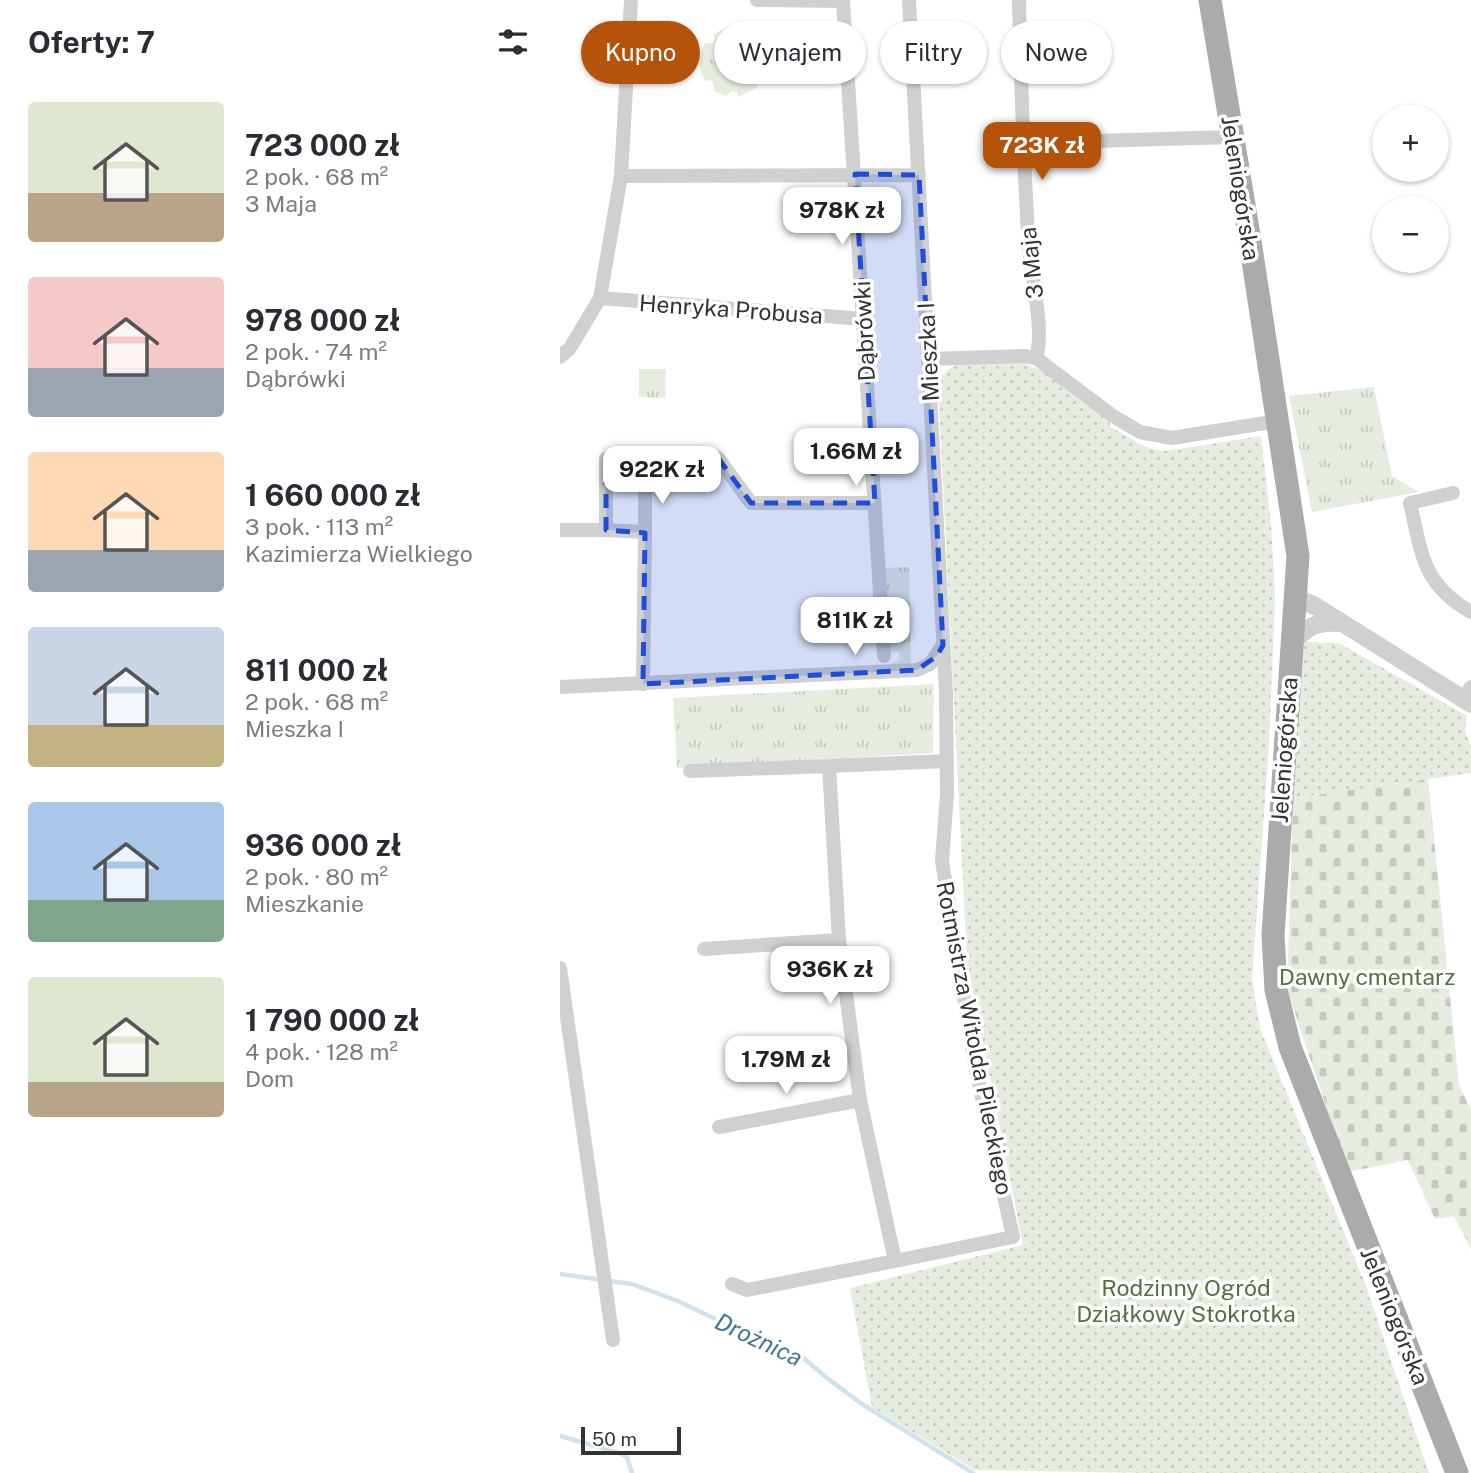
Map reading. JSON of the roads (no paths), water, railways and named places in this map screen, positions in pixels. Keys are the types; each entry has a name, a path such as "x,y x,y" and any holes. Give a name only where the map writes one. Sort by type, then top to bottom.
{"main road":[{"name":"Jeleniogórska","path":"1210,0 1297,547 1273,935 1276,990 1282,1022 1326,1144 1457,1473"}],"street":[{"path":"560,357 570,348 600,298 621,176 631,0"},
{"path":"757,0 843,1"},
{"name":"Mieszka I","path":"909,0 943,645"},
{"name":"3 Maja","path":"1019,0 1021,143 1030,264 1040,340 1036,358"},
{"name":"Dąbrówki","path":"843,1 884,656"},
{"path":"1021,143 1233,137"},
{"path":"621,176 919,175"},
{"name":"Henryka Probusa","path":"600,298 863,318"},
{"path":"928,359 1024,356 1036,358 1113,416 1140,432 1172,438 1278,421"},
{"path":"606,530 606,459 718,458 751,503 875,503"},
{"path":"643,684 645,480"},
{"path":"1453,493 1410,503 1425,565 1435,584 1454,602 1471,612"},
{"path":"560,530 645,532"},
{"path":"1295,597 1468,697"},
{"path":"1291,644 1310,626 1324,621 1341,623"},
{"path":"560,687 917,670 930,664 943,645"},
{"name":"Rotmistrza Witolda Pileckiego","path":"732,1284 747,1290 1013,1237 976,1070 942,861 947,794 943,645"},
{"path":"690,771 947,761"},
{"path":"829,766 839,940 860,1100 895,1261"},
{"path":"704,949 839,940"},
{"path":"560,968 613,1340"},
{"path":"719,1127 860,1100"}],"waterway":[{"name":"Drożnica","path":"560,1274 632,1284 678,1301 738,1330 799,1354 862,1404 973,1473"},
{"path":"560,1436 627,1457 632,1473"}],"park label":[{"name":"Dawny cmentarz","path":"1367,976"},
{"name":"Rodzinny Ogród Działkowy Stokrotka","path":"1186,1300"}]}
